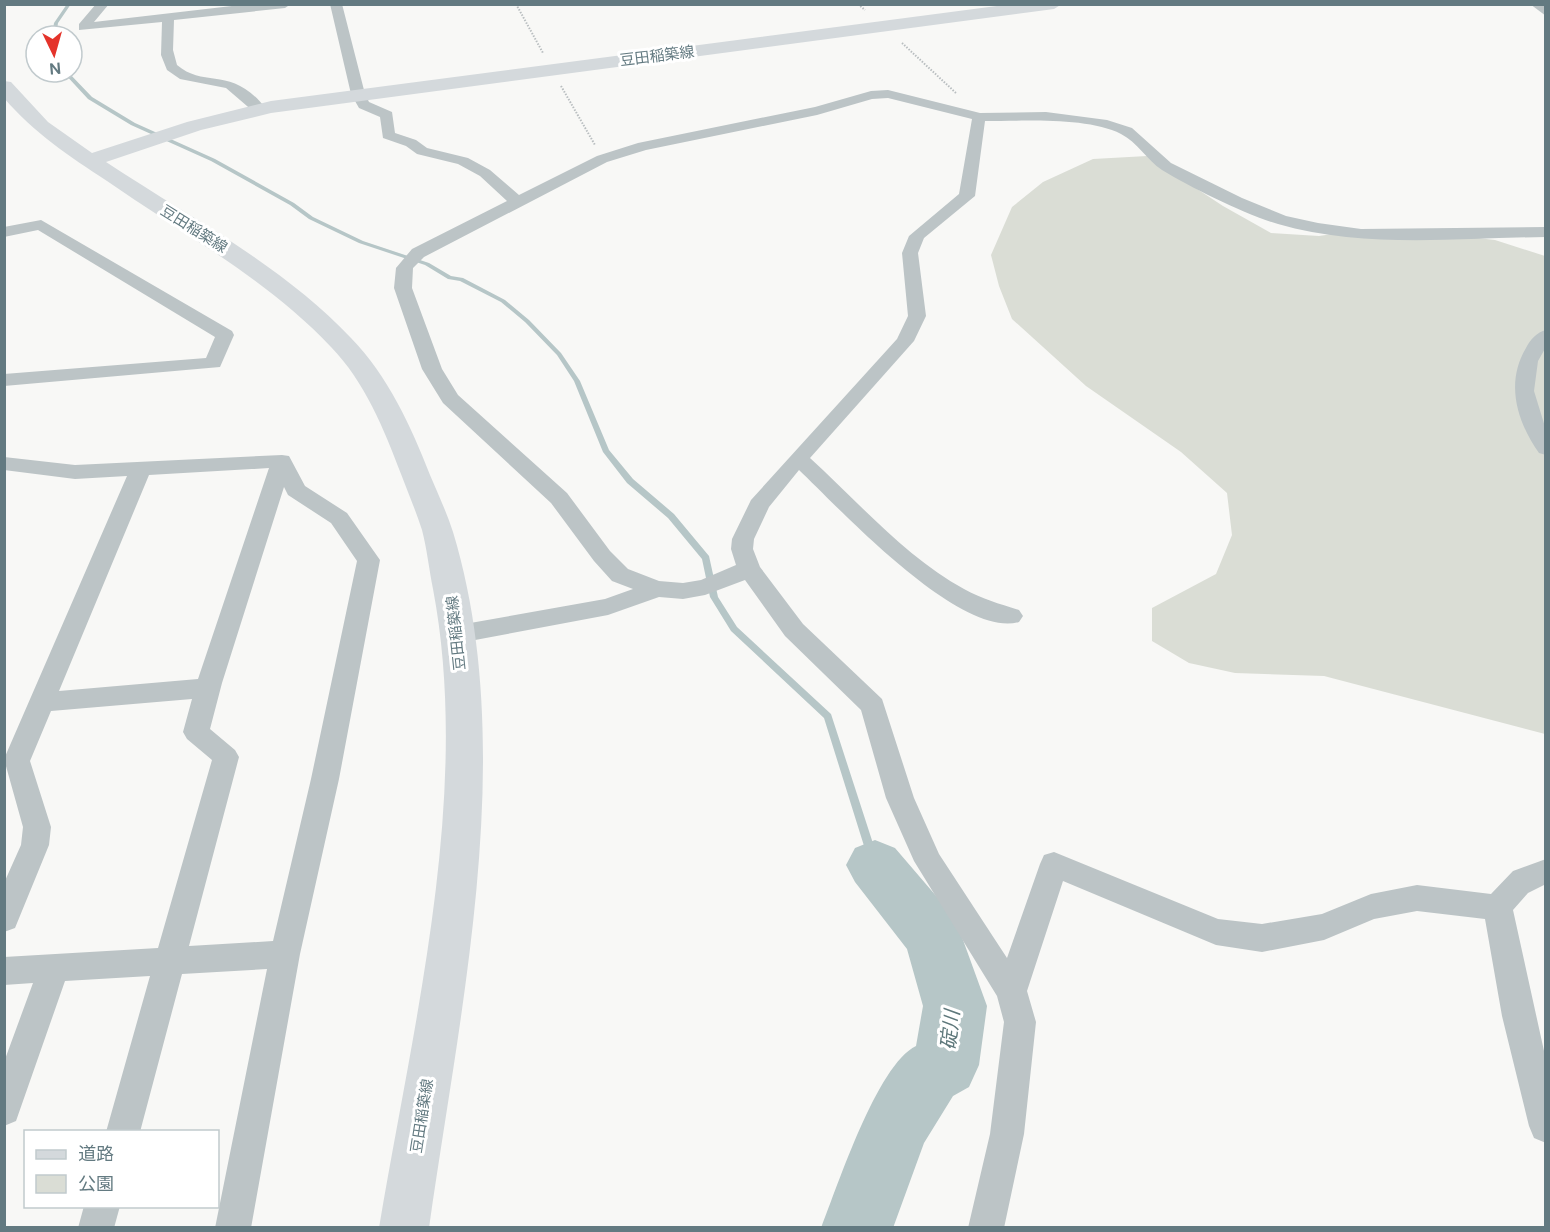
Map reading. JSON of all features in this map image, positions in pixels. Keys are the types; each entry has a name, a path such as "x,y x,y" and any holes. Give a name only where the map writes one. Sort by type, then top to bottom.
{"main road":[{"name":"豆田稲築線","path":"90,161 256,110 358,94 1054,4"},
{"path":"4,86 41,127 90,161"},
{"name":"豆田稲築線","path":"90,161 222,246 286,292 343,344 375,388 420,475 450,583 459,634 463,735 460,850 424,1113 404,1227"}],"street":[{"path":"104,4 83,27 285,4"},
{"path":"336,4 358,94 364,105 387,115 388,135 411,143 422,152 463,161 485,173 516,201"},
{"path":"1536,4 1545,12"},
{"path":"168,17 168,59 173,67 182,76 227,83 237,88 256,110"},
{"path":"749,569 705,587 683,591 657,589 620,575 602,556 559,498 450,399 432,369 403,288 400,275 404,265 418,253 602,159 643,146 817,111 871,95 908,97 979,117 1076,118 1127,131 1166,166 1281,220 1318,228 1361,234 1545,232"},
{"path":"979,117 967,196 917,236 910,253 917,316 906,341 798,458 759,505 749,524 742,549 749,569 794,630 873,705 900,798 928,861 1011,991 1020,1022 1006,1134 986,1227"},
{"path":"4,232 41,225 225,335 213,363 4,380"},
{"path":"1545,335 1526,359 1524,400 1534,432 1545,449"},
{"path":"798,458 927,579 956,597 987,611 1011,615"},
{"path":"4,463 75,472 282,461"},
{"path":"123,1130 226,757 196,732 207,688 282,461"},
{"path":"233,1227 285,954 325,779 369,560 339,518 296,490 282,461"},
{"path":"4,919 35,845 37,827 16,761 140,470"},
{"path":"459,634 608,607 657,589"},
{"path":"42,702 207,688"},
{"path":"1011,991 1054,864 1216,932 1262,938 1324,927 1371,907 1417,898 1498,908"},
{"path":"1545,871 1530,874 1513,885 1498,908 1518,1016 1545,1126"},
{"path":"4,971 170,963 285,954"},
{"path":"4,1109 54,969"},
{"path":"96,1227 101,1208"}],"path":[{"path":"858,4 979,117"}],"green space":[{"path":"1147,156 1223,206 1271,233 1319,236 1359,230 1433,233 1495,240 1545,256 1545,734 1324,676 1235,673 1189,663 1152,641 1152,608 1216,574 1232,535 1227,493 1181,452 1086,386 1012,319 999,286 991,255 1012,207 1043,182 1093,159"}],"waterway":[{"path":"56,24 69,4"},
{"path":"77,84 90,98 133,124 213,160 292,204 311,218 361,242 427,264 450,278 461,279 503,301 527,321 559,354 577,381 606,450 630,481 671,516 706,558 714,597 734,629 828,716 875,865"},
{"name":"碇川","path":"857,1228 897,1124 930,1073 946,1065 955,1006 934,937 875,865"}]}
